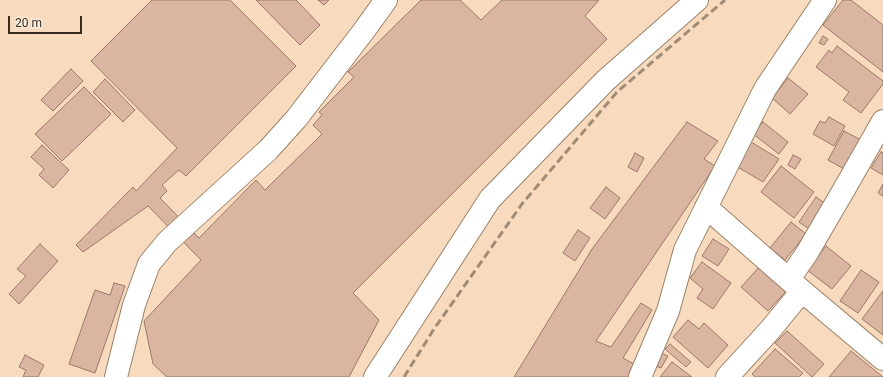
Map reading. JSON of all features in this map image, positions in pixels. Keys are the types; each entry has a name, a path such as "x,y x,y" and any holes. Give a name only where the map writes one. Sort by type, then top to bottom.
{"street":[{"path":"116,377 134,305 149,264 167,242 268,150 296,120 386,0"},
{"path":"376,377 490,199 606,80 697,0"},
{"path":"640,377 668,311 685,250 706,207 765,89 825,0"},
{"path":"727,377 770,330 795,285 807,253 883,121"},
{"path":"706,207 883,359"}],"building":[{"path":"152,0 230,0 296,66 186,176 179,170 162,185 167,191 160,198 199,238 256,180 265,190 322,134 313,125 322,115 319,112 354,77 348,72 421,0 460,0 481,20 502,0 599,0 585,16 607,39 353,293 379,320 349,377 167,377 153,364 144,321 201,260 148,206 83,252 76,245 133,187 136,191 177,148 91,61"},
{"path":"256,0 296,0 320,25 300,45"},
{"path":"318,0 329,0 324,5"},
{"path":"843,0 851,0 883,25 883,72 823,25"},
{"path":"823,36 828,39 824,45 819,43"},
{"path":"837,46 883,81 883,84 861,113 843,100 849,92 816,67 829,50 832,53"},
{"path":"71,69 83,81 53,111 41,100"},
{"path":"788,78 808,94 790,114 772,98"},
{"path":"105,79 135,110 123,122 93,92"},
{"path":"84,87 111,114 62,161 35,134"},
{"path":"829,117 845,126 834,146 813,134 820,121 825,123"},
{"path":"687,122 718,141 704,159 715,166 596,341 611,347 641,303 652,310 623,358 634,364 630,377 514,377 592,249"},
{"path":"763,122 788,142 779,154 753,134"},
{"path":"844,131 861,140 844,169 828,160"},
{"path":"751,142 779,159 763,182 736,166"},
{"path":"42,145 69,170 53,188 39,175 44,169 31,157"},
{"path":"881,152 883,153 883,175 871,168"},
{"path":"635,153 644,158 637,172 628,167"},
{"path":"793,155 801,159 795,169 788,165"},
{"path":"781,166 814,192 794,218 761,192"},
{"path":"883,184 883,196 878,193"},
{"path":"606,187 620,198 605,219 590,208"},
{"path":"816,197 826,204 809,229 799,222"},
{"path":"791,222 806,234 785,260 770,248"},
{"path":"578,230 590,238 575,261 563,253"},
{"path":"713,239 729,249 718,266 702,256"},
{"path":"40,244 58,261 19,304 9,294 26,276 17,269"},
{"path":"826,246 851,266 832,289 807,270"},
{"path":"702,262 731,283 713,309 697,298 703,289 690,278"},
{"path":"761,265 788,289 768,311 741,287"},
{"path":"861,270 879,282 858,313 840,301"},
{"path":"114,283 125,286 95,373 69,364 95,290 110,295"},
{"path":"883,291 883,335 862,319"},
{"path":"688,320 699,329 704,323 728,345 708,368 673,337"},
{"path":"787,331 824,364 812,377 775,343"},
{"path":"670,344 691,362 686,367 665,349"},
{"path":"775,349 803,373 799,377 755,377 752,374"},
{"path":"657,351 668,356 661,368 651,364"},
{"path":"851,351 883,377 829,377"},
{"path":"25,355 44,365 38,377 23,377 26,370 19,367"},
{"path":"672,362 692,377 660,377"}],"railway":[{"path":"404,377 434,329 522,204 617,92 725,0"}]}
